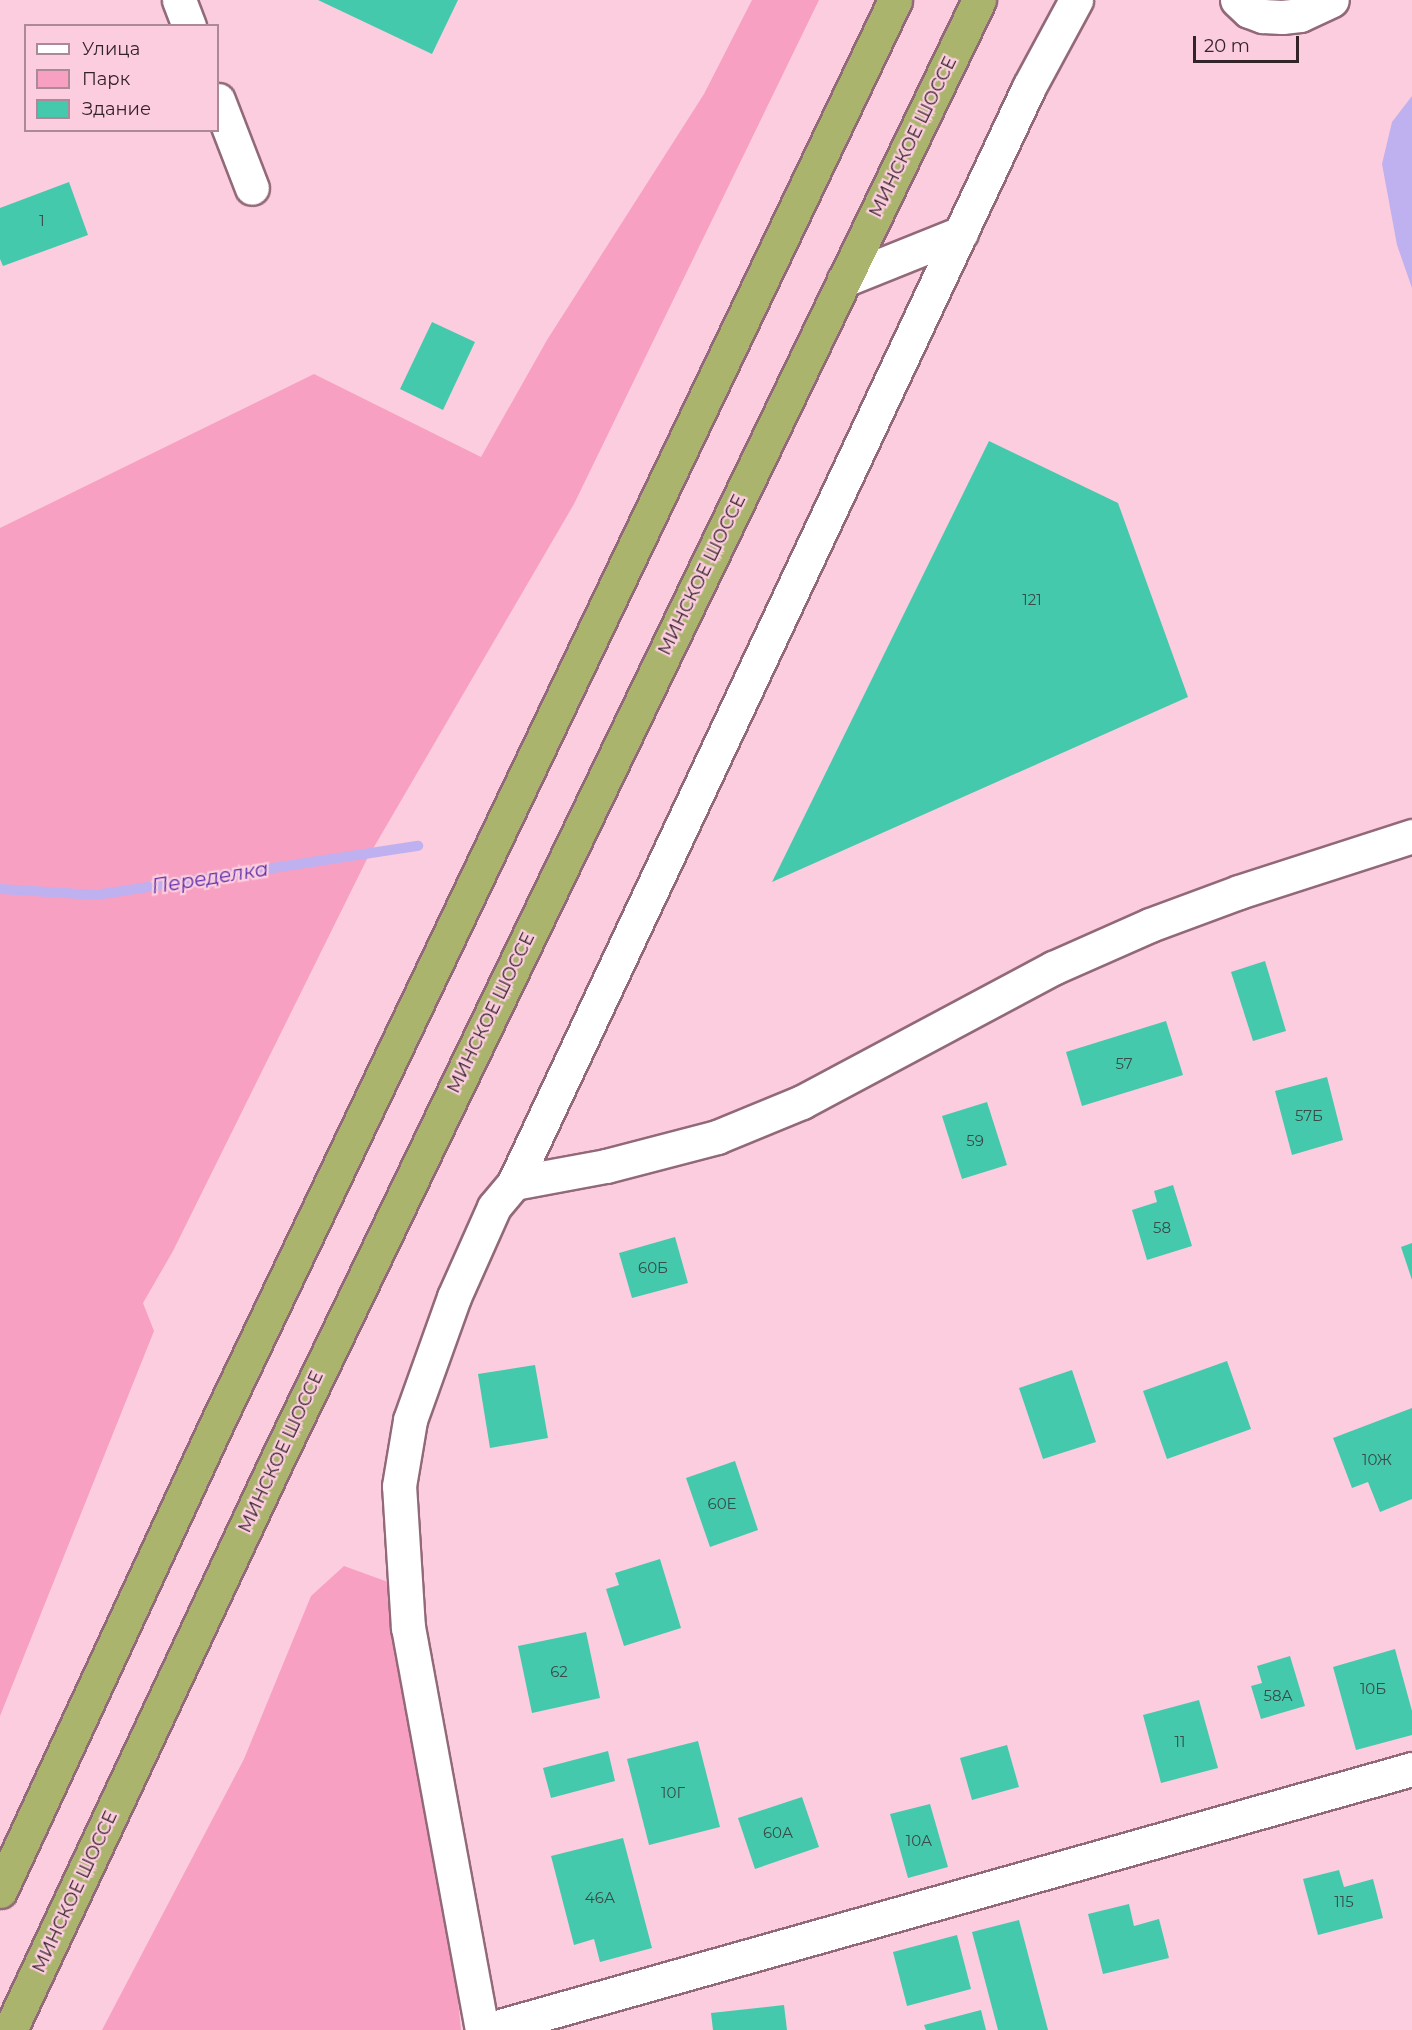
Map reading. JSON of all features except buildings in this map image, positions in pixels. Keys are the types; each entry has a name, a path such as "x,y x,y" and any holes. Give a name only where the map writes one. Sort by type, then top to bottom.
{"highway":[{"path":"0,1891 217,1423 895,0"},
{"name":"МИНСКОЕ ШОССЕ","path":"10,2030 287,1438 979,0"}],"street":[{"path":"179,0 188,24"},
{"path":"1076,0 1029,87 514,1183 494,1207 454,1297 410,1420 399,1486 408,1628 484,2030 1412,1769"},
{"path":"1237,0 1249,11 1263,16 1282,17 1300,15 1332,0"},
{"path":"219,103 252,188"},
{"path":"844,280 961,233"},
{"path":"514,1183 606,1166 717,1137 802,1102 1053,968 1150,925 1239,892 1412,837"}],"green space":[{"path":"752,0 819,0 574,504 367,859 173,1251 143,1303 154,1331 0,1716 0,528 314,374 481,457 547,340 704,94"},
{"path":"344,1566 388,1582 420,1705 447,1890 461,2030 102,2030 244,1759 311,1596"}],"shaded area":[{"path":"1412,96 1412,288 1397,245 1382,164 1392,122"}],"waterway":[{"name":"Переделка","path":"0,889 96,895 418,846"}]}
